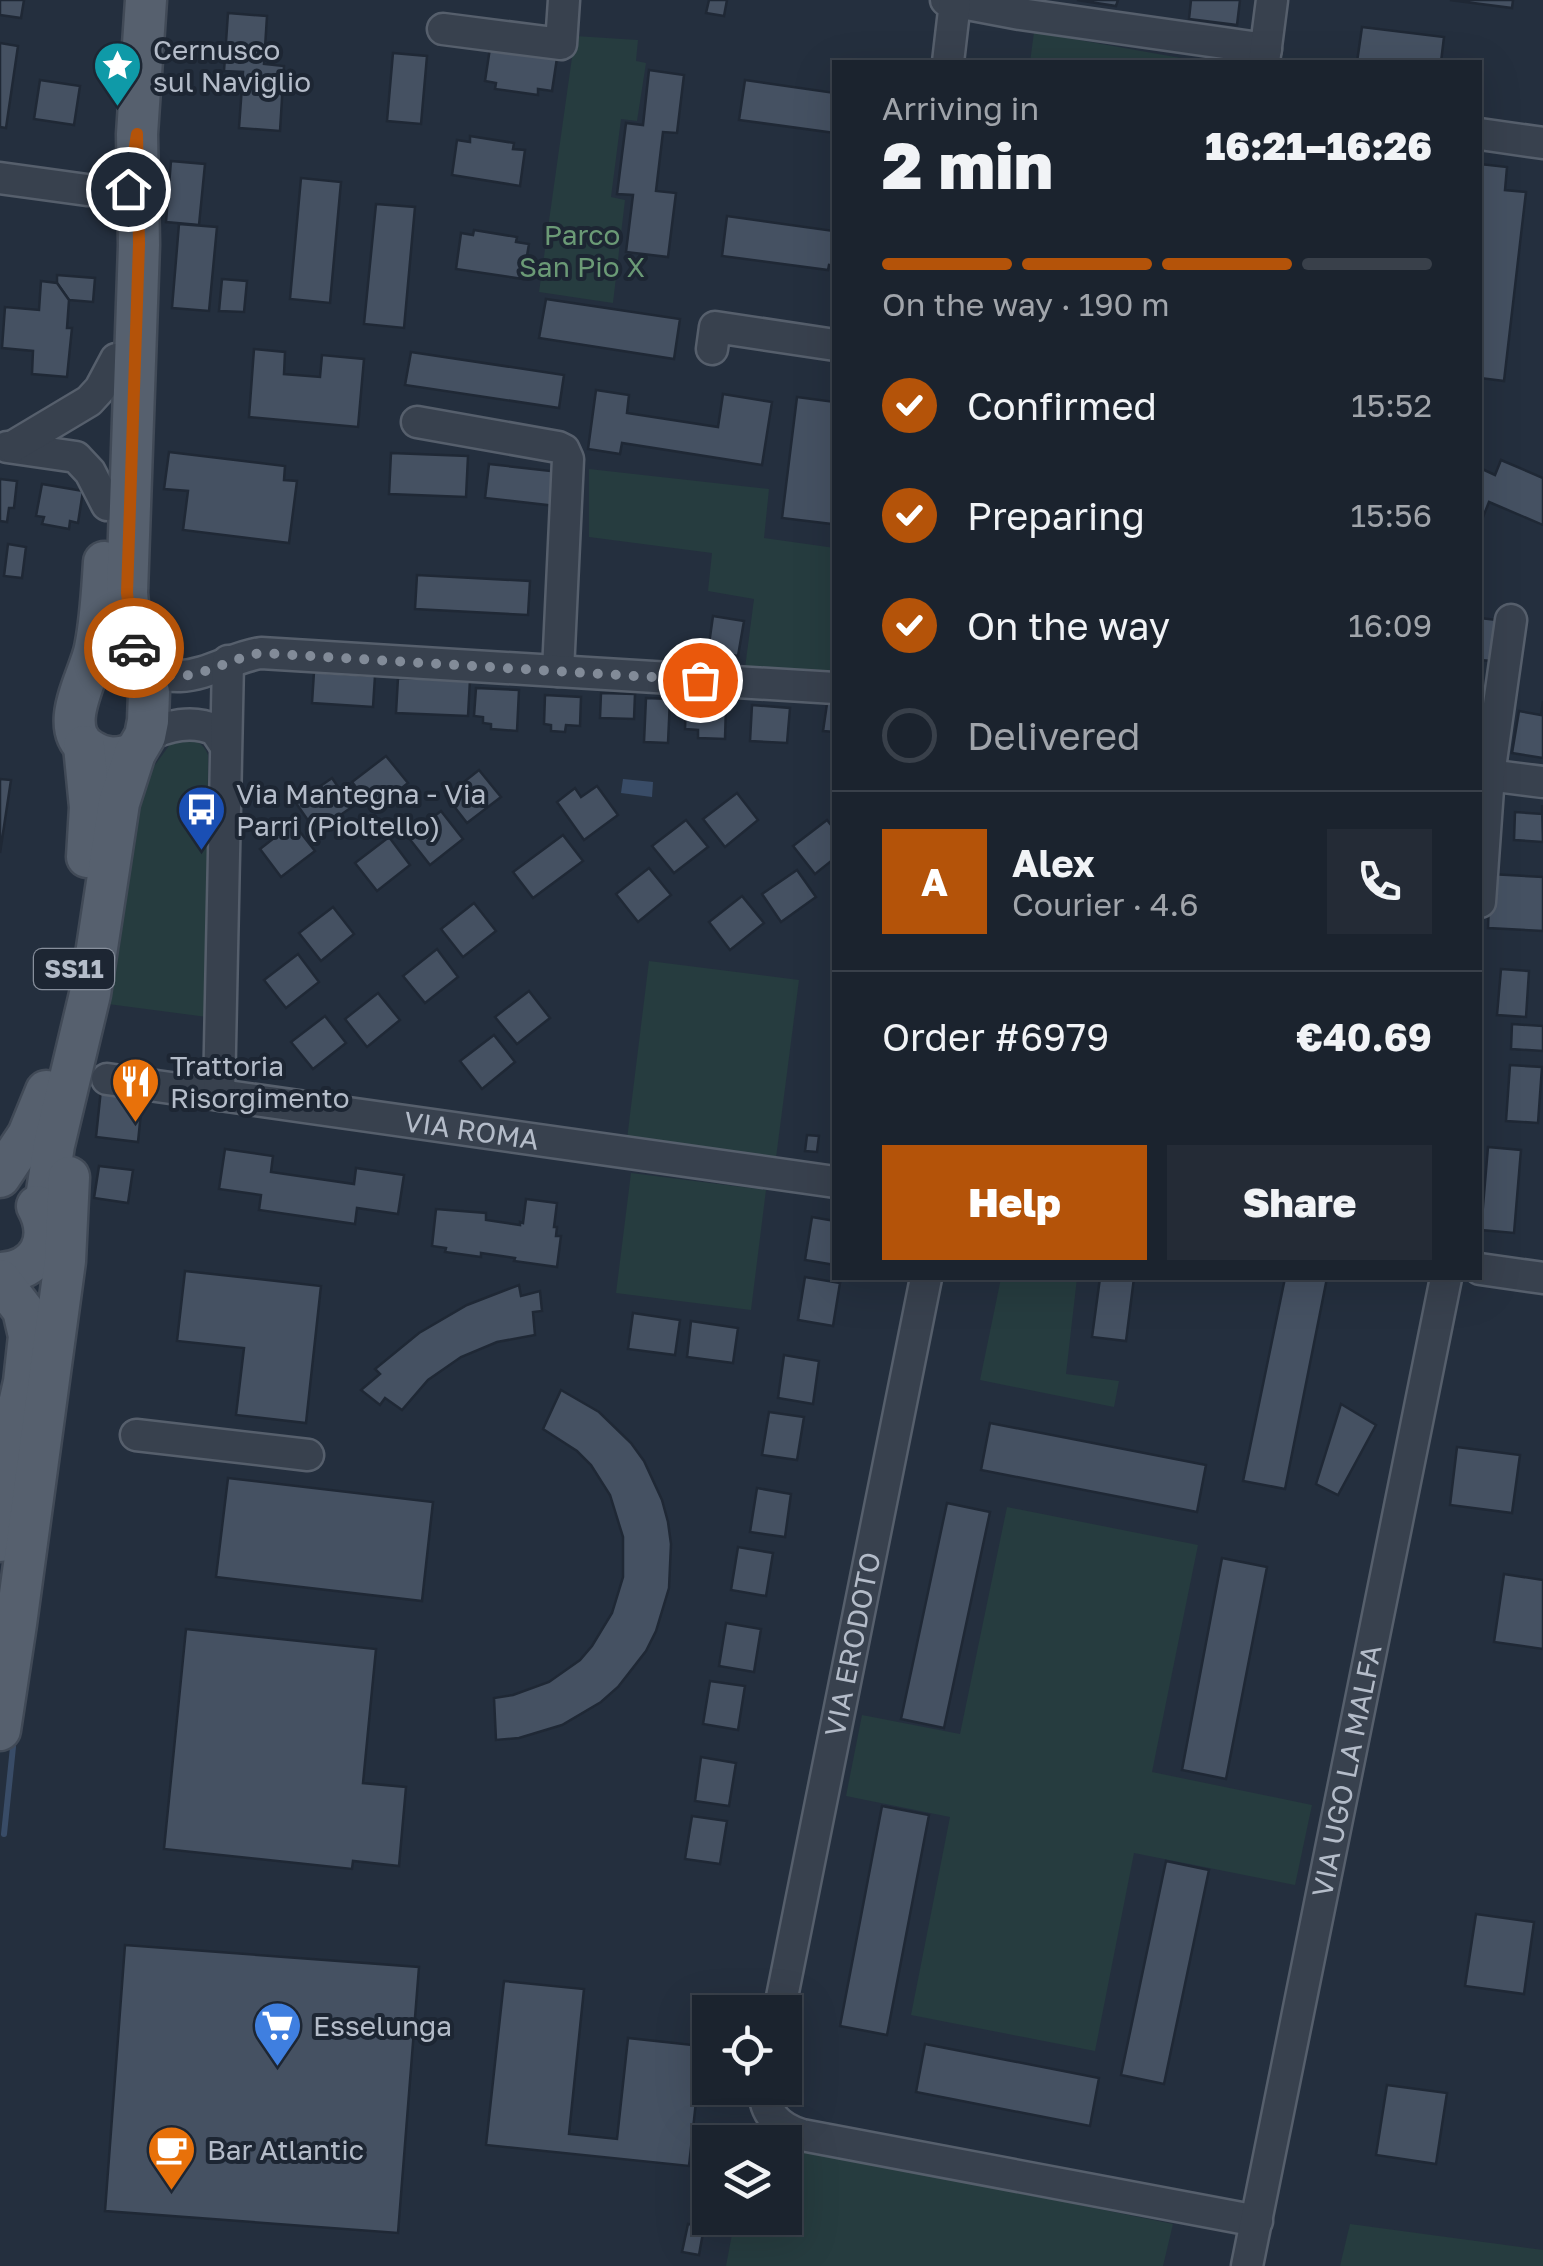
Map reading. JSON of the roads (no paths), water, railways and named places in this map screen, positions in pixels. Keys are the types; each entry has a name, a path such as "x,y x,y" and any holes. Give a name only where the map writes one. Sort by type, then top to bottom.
{"main road":[{"name":"SS11","path":"0,1177 21,1148 42,1104 81,922 90,788 75,708 90,670 101,609 124,220 137,134 146,0"},
{"name":"SS11","path":"45,1413 37,1278 54,1146 84,1024 116,820 149,711 149,692 139,670 127,593 139,244 137,134"},
{"path":"90,670 104,664 121,664 139,670"},
{"path":"84,746 108,758 120,757 140,744"},
{"name":"SS11","path":"0,1730 65,1262 84,1024"},
{"path":"0,1190 28,1198 39,1210 41,1236 27,1266 0,1277 23,1310 29,1336 0,1541"}],"street":[{"path":"443,29 561,44 564,0"},
{"path":"948,60 951,1 1020,7 1265,56 1272,0"},
{"path":"1482,134 1543,143"},
{"path":"0,178 88,190"},
{"path":"712,349 716,327 832,345"},
{"path":"6,447 89,402 116,359"},
{"path":"418,422 564,450 568,458 558,671"},
{"path":"6,447 76,458 90,472 107,505"},
{"path":"1482,851 1485,774 1512,620"},
{"path":"139,670 186,676 253,654 270,654 832,688"},
{"path":"220,1095 228,662"},
{"path":"140,744 169,727 198,724 215,730 225,745"},
{"path":"1485,774 1543,782"},
{"name":"VIA ROMA","path":"107,1079 832,1182"},
{"path":"1482,1270 1543,1278"},
{"name":"VIA ERODOTO","path":"783,1995 926,1280"},
{"name":"VIA UGO LA MALFA","path":"1248,2266 1446,1280"},
{"path":"136,1434 308,1455"},
{"path":"766,2105 773,2118 802,2135 1256,2221"}],"water":[{"path":"623,779 653,782 652,797 621,793"}],"waterway":[{"path":"4,1834 13,1747"}],"place":[{"name":"Cernusco sul Naviglio","path":"118,108"},
{"name":"Via Mantegna - Via Parri (Pioltello)","path":"201,852"},
{"name":"Trattoria Risorgimento","path":"135,1124"},
{"name":"Esselunga","path":"278,2068"},
{"name":"Bar Atlantic","path":"172,2192"}],"park label":[{"name":"Parco San Pio X","path":"582,251"}]}
